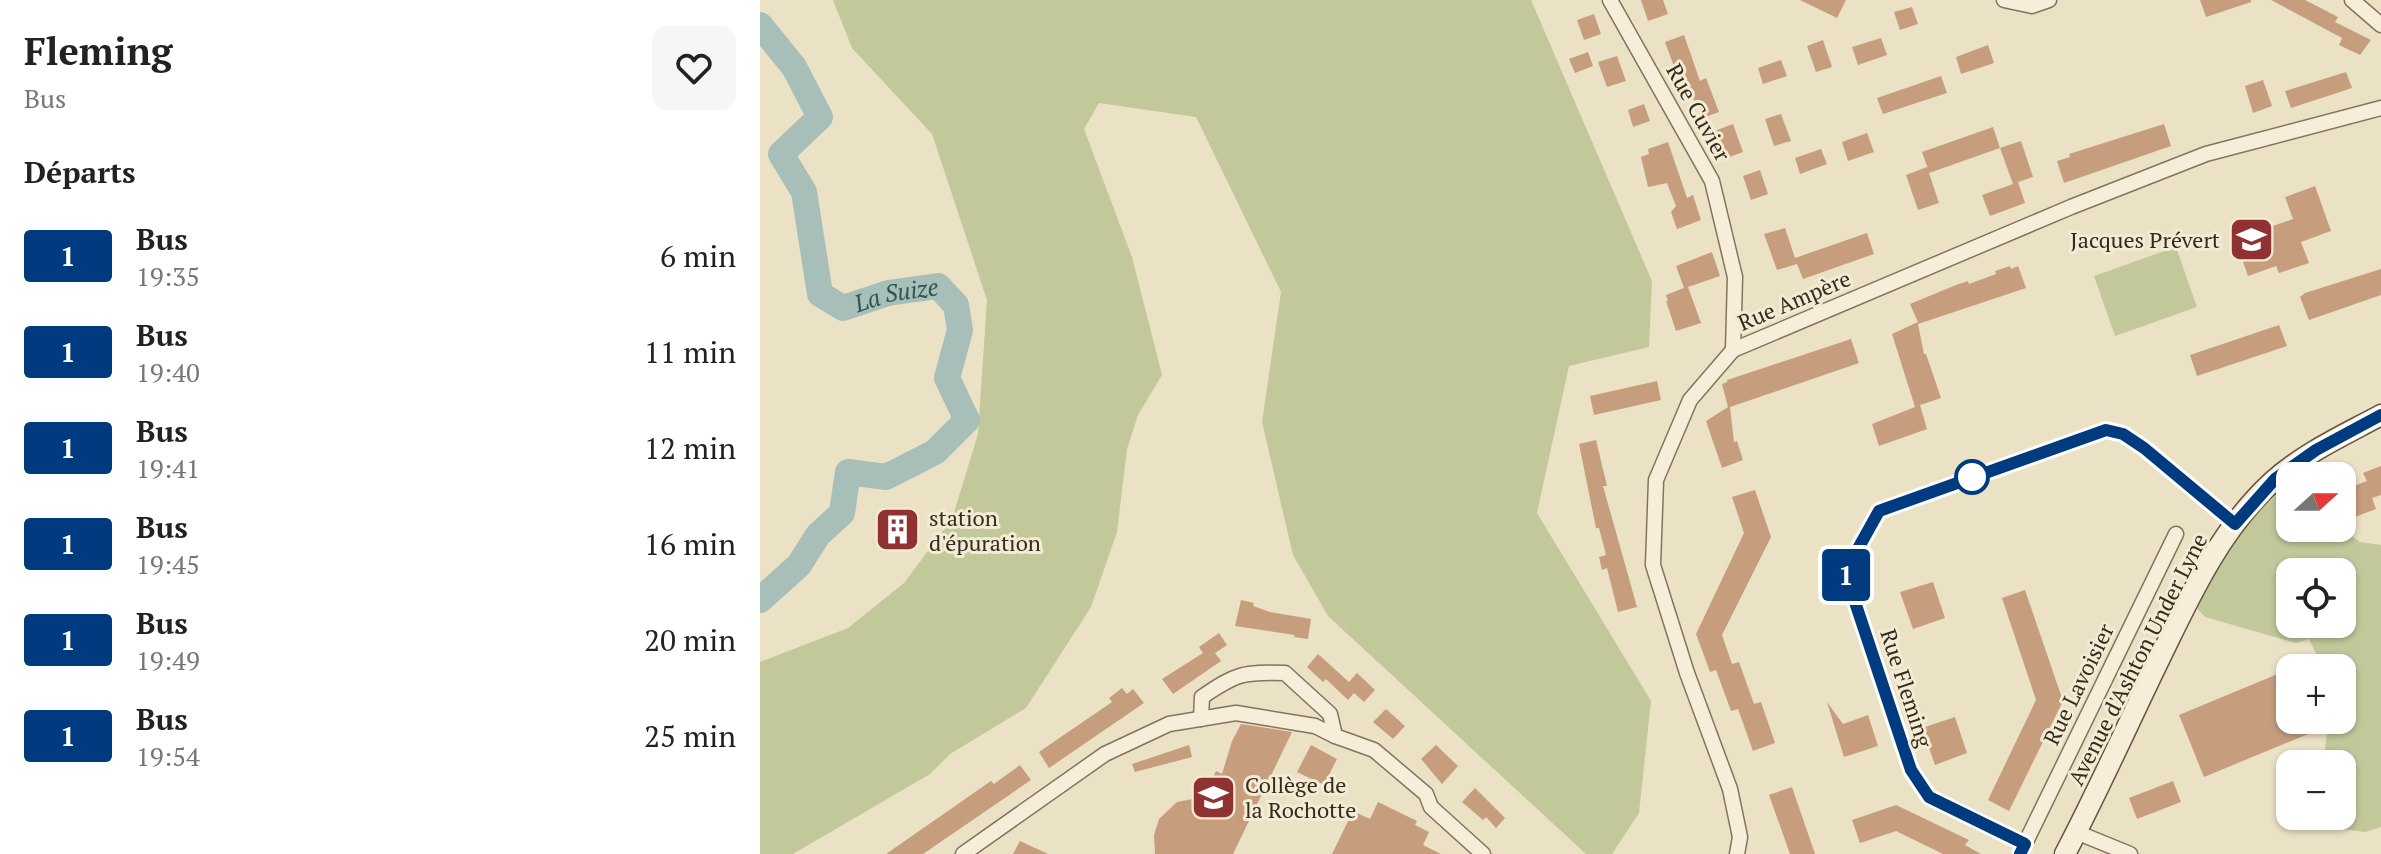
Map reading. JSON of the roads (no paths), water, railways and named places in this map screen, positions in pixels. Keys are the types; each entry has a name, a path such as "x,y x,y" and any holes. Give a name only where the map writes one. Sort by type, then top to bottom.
{"street":[{"name":"Rue Cuvier","path":"1610,0 1712,181 1735,277 1733,350"},
{"path":"2004,0 2032,6 2049,0"},
{"path":"2352,0 2381,25"},
{"name":"Rue Ampère","path":"1737,854 1740,837 1730,789 1687,673 1653,565 1656,480 1690,400 1733,350 2048,216 2206,154 2381,108"},
{"name":"Avenue d'Ashton Under Lyne","path":"2065,854 2208,562 2235,524 2275,479 2316,450 2381,415"},
{"name":"Rue Fleming","path":"2022,849 1929,797 1911,770 1845,572 1879,511 2106,430 2123,434 2144,448 2235,524"},
{"name":"Rue Lavoisier","path":"2022,849 2176,534"},
{"path":"1201,719 1202,697 1219,685 1246,672 1285,673 1330,714 1335,736"},
{"path":"963,854 1105,754 1169,724 1236,713 1315,726 1374,750 1426,794 1431,807 1483,854"},
{"path":"2076,832 2130,854"}],"waterway":[{"name":"La Suize","path":"760,25 794,67 820,117 781,154 804,192 820,294 843,308 888,293 938,286 956,305 960,330 947,378 967,420 935,452 886,477 848,472 842,513 818,535 799,565 760,600"}],"place":[{"name":"Jacques Prévert","path":"2251,239"},
{"name":"station d'épuration","path":"898,530"},
{"name":"Collège de la Rochotte","path":"1214,797"}]}
